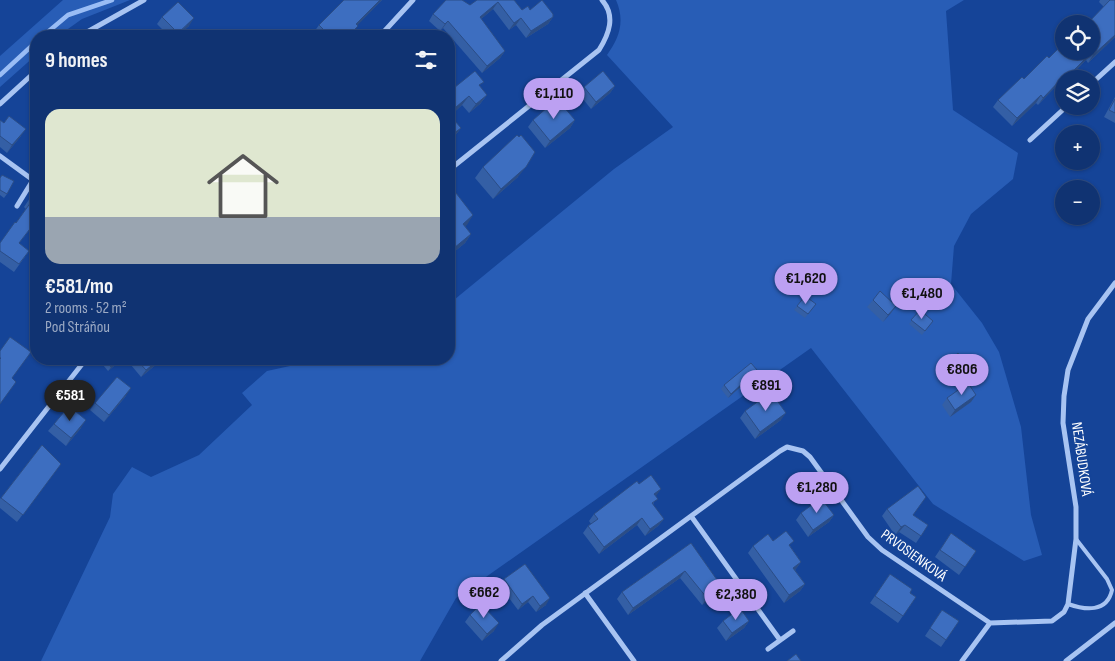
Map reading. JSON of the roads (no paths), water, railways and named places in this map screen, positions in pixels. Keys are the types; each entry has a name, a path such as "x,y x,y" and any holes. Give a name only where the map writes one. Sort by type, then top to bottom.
{"street":[{"path":"91,30 144,0"},
{"path":"386,30 413,0"},
{"path":"455,165 599,50 608,35 610,19 602,0"},
{"path":"1100,76 1115,62"},
{"path":"0,104 30,76"},
{"path":"1030,140 1057,115"},
{"path":"0,156 30,175"},
{"path":"17,206 30,186"},
{"name":"NEZÁBUDKOVÁ","path":"1068,604 1076,540 1076,507 1066,448 1064,396 1068,370 1088,319 1115,283"},
{"path":"0,469 81,365"},
{"name":"PRVOSIENKOVÁ","path":"501,661 526,638 585,594 780,451 787,448 795,448 810,457 856,520 882,550 990,623"},
{"path":"691,516 780,640"},
{"path":"585,594 634,661"},
{"path":"962,661 990,623 1052,621 1064,612 1068,604"},
{"path":"1066,661 1115,623"},
{"path":"768,649 793,631"}],"lane":[{"path":"1068,604 1086,610 1093,609 1113,595 1110,583 1076,540"}],"waterway":[{"path":"50,30 68,15 112,0"},
{"path":"0,75 30,48"}]}
